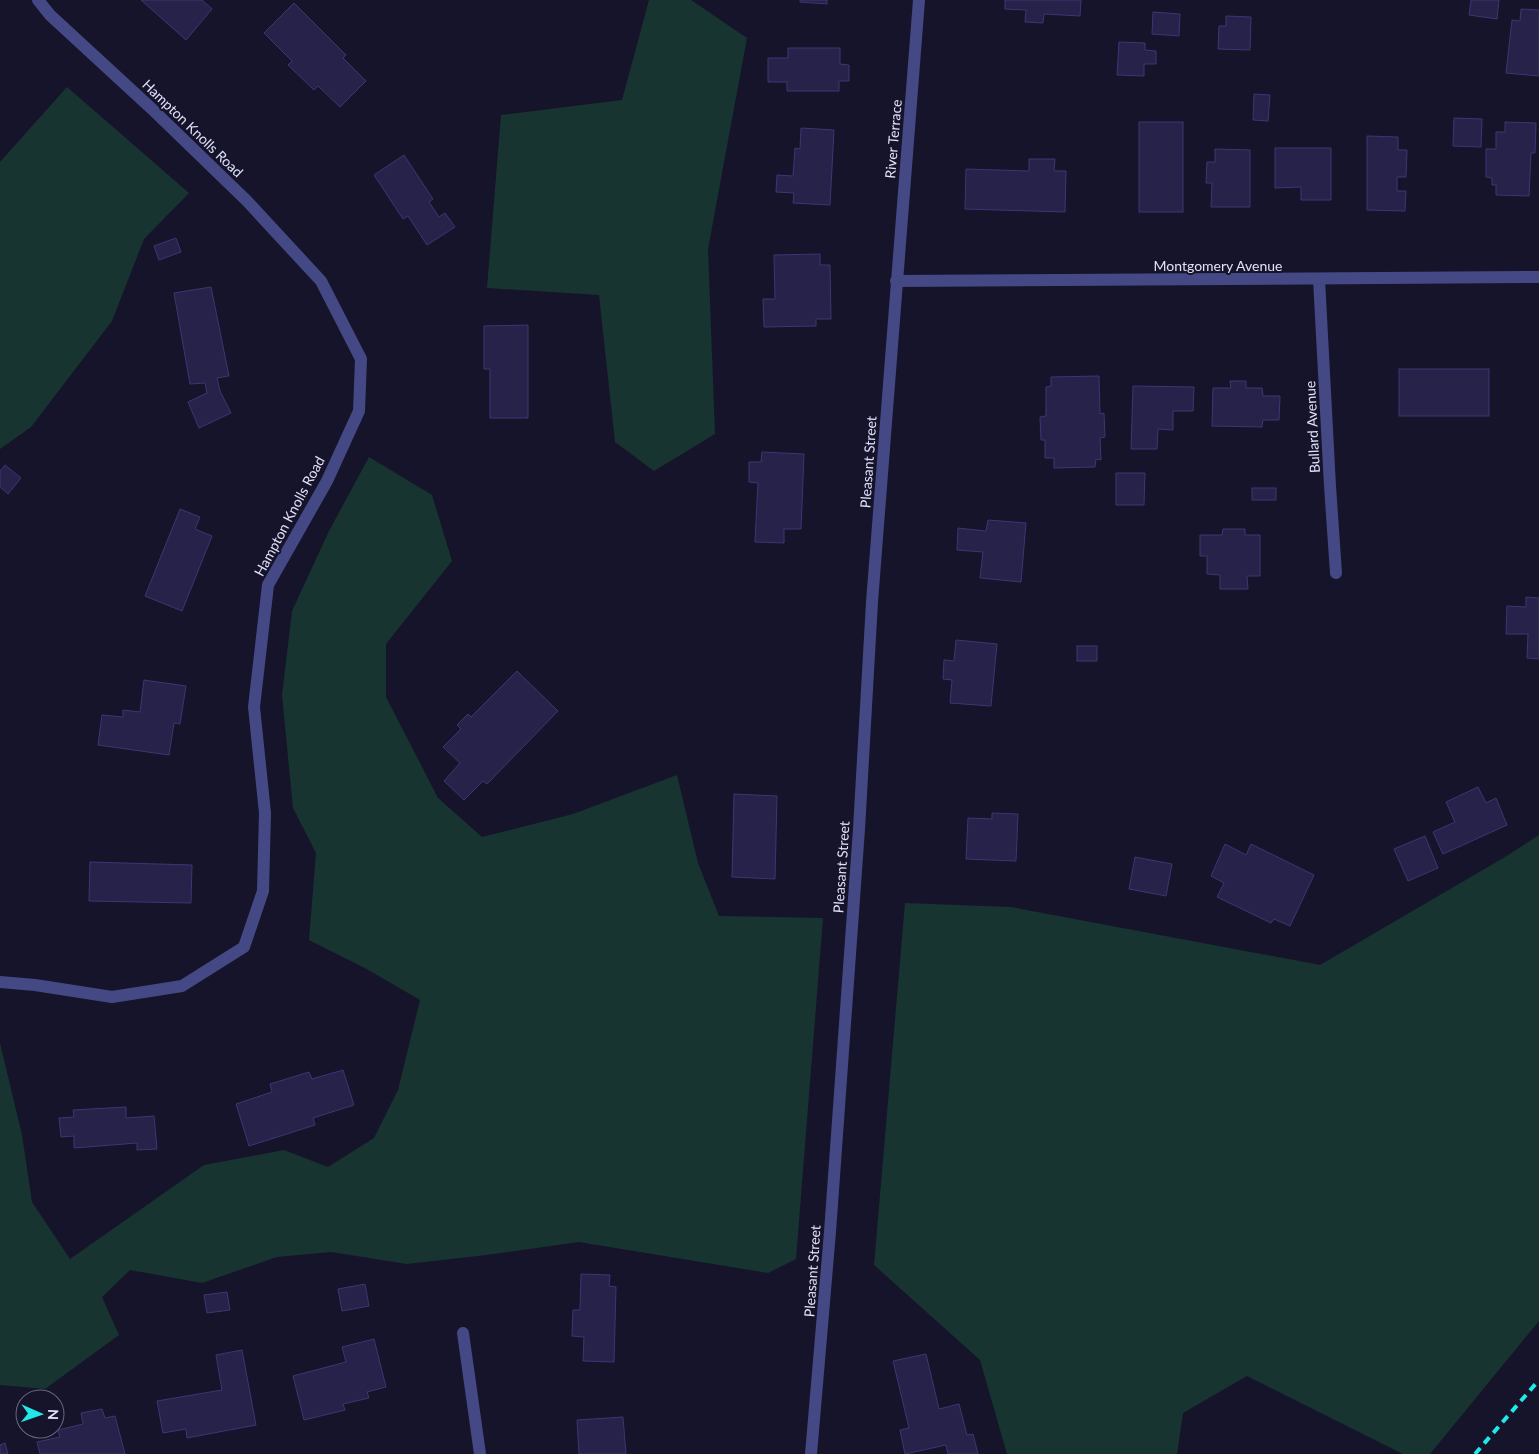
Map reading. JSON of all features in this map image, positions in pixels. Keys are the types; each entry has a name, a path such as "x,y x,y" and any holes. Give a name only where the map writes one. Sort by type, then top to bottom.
{"street":[{"name":"Hampton Knolls Road","path":"0,982 35,985 112,997 182,986 244,948 263,891 265,813 254,707 268,585 327,481 360,411 361,359 321,282 247,201 152,109 50,15 38,0"},
{"name":"River Terrace","path":"896,281 919,0"},
{"name":"Montgomery Avenue","path":"896,281 1539,278"},
{"name":"Bullard Avenue","path":"1319,279 1336,574"},
{"name":"Pleasant Street","path":"811,1454 815,1424 843,1054 859,829 872,602 896,281"},
{"path":"463,1333 480,1454"}],"green space":[{"path":"649,0 691,0 747,38 708,249 715,434 654,471 615,442 599,295 487,288 501,115 622,100"},
{"path":"67,87 189,193 144,239 112,321 31,427 0,449 0,162"},
{"path":"369,457 432,495 452,561 386,644 386,697 438,798 482,837 573,814 677,775 698,863 719,916 823,918 796,1259 768,1273 579,1242 407,1264 331,1252 277,1257 202,1283 130,1270 102,1297 119,1335 45,1389 0,1385 0,1043 22,1135 32,1202 70,1259 204,1165 284,1150 328,1167 374,1138 398,1090 420,1000 365,968 309,940 316,853 293,808 282,695 292,611 329,531"},
{"path":"1539,835 1539,1321 1430,1454 1403,1454 1247,1376 1183,1413 1177,1454 1007,1454 980,1360 874,1265 905,903 1011,907 1320,965 1505,857"}],"building":[{"path":"141,0 202,0 212,9 186,40"},
{"path":"800,0 827,0 827,4 800,2"},
{"path":"1005,0 1081,0 1080,16 1044,14 1043,23 1025,22 1026,10 1005,9"},
{"path":"1471,0 1499,0 1497,19 1469,15"},
{"path":"294,3 346,55 343,58 366,81 340,107 318,86 314,90 288,65 292,61 264,33"},
{"path":"1521,9 1539,10 1539,76 1506,73 1512,20 1520,21"},
{"path":"1153,12 1180,14 1179,36 1152,34"},
{"path":"1226,16 1251,17 1250,50 1218,49 1219,26 1226,26"},
{"path":"1119,42 1145,43 1145,50 1156,51 1156,64 1144,64 1144,76 1117,75"},
{"path":"788,48 840,48 840,64 849,65 849,81 839,81 839,91 787,91 787,82 768,82 768,58 788,58"},
{"path":"1254,94 1270,95 1268,121 1253,120"},
{"path":"1454,118 1482,119 1481,147 1453,146"},
{"path":"1139,122 1183,122 1183,212 1139,212"},
{"path":"1505,122 1536,123 1535,153 1531,153 1529,196 1496,195 1496,185 1492,185 1492,178 1486,177 1486,149 1496,149 1496,132 1505,132"},
{"path":"801,128 834,130 830,205 793,203 794,193 776,192 777,175 793,176 795,148 800,149"},
{"path":"1367,136 1398,137 1398,150 1407,150 1406,177 1397,177 1397,191 1406,191 1405,211 1367,210"},
{"path":"1275,148 1331,148 1331,200 1301,200 1301,187 1275,188"},
{"path":"1215,149 1250,150 1250,207 1211,207 1212,183 1206,183 1207,162 1215,162"},
{"path":"404,155 433,199 429,202 439,217 445,213 455,227 427,245 408,216 403,219 374,175"},
{"path":"1029,159 1055,159 1054,171 1066,171 1065,212 965,209 966,169 1029,171"},
{"path":"176,238 181,252 159,260 154,246"},
{"path":"820,254 820,265 830,265 831,319 816,319 816,326 764,327 763,299 775,299 774,255"},
{"path":"211,287 229,376 217,378 220,391 231,413 199,428 188,402 207,393 205,383 190,384 174,293"},
{"path":"528,325 528,418 490,418 490,369 484,369 484,326"},
{"path":"1399,369 1489,369 1489,416 1399,416"},
{"path":"1099,376 1100,414 1104,413 1105,437 1100,438 1101,460 1096,459 1095,467 1054,468 1054,458 1045,458 1045,440 1041,440 1040,417 1046,416 1046,387 1051,386 1051,377"},
{"path":"1230,381 1246,381 1246,388 1262,388 1263,396 1280,396 1279,420 1263,420 1262,427 1212,426 1213,388 1231,388"},
{"path":"1133,386 1194,387 1193,411 1173,411 1173,430 1158,429 1157,449 1131,449"},
{"path":"762,452 804,454 801,529 784,529 784,543 755,542 758,483 749,482 749,462 761,462"},
{"path":"5,465 21,478 8,494 0,487 0,471"},
{"path":"1116,473 1145,473 1144,505 1116,505"},
{"path":"1252,488 1276,488 1276,500 1252,500"},
{"path":"180,509 200,517 195,529 212,536 182,611 145,596"},
{"path":"988,520 1026,523 1021,582 980,578 983,552 957,550 958,528 986,531"},
{"path":"1223,529 1245,529 1245,535 1260,535 1260,576 1247,576 1248,589 1220,589 1220,575 1207,574 1207,556 1200,556 1200,535 1222,535"},
{"path":"1526,597 1539,598 1539,659 1527,658 1528,634 1506,634 1507,606 1526,607"},
{"path":"956,640 997,644 991,706 950,703 952,680 943,679 944,660 954,661"},
{"path":"1077,646 1097,646 1097,661 1077,661"},
{"path":"517,671 558,711 487,784 483,781 464,800 444,781 460,763 443,747 461,729 457,725 468,714 471,717"},
{"path":"144,680 186,686 180,724 174,723 169,755 98,745 102,715 123,717 123,710 140,712"},
{"path":"1478,787 1486,803 1496,798 1507,825 1443,854 1433,832 1455,822 1446,802"},
{"path":"734,794 777,796 775,879 732,877"},
{"path":"992,813 1018,814 1016,861 966,859 968,818 992,819"},
{"path":"1425,836 1438,868 1408,881 1394,849"},
{"path":"1225,844 1246,855 1251,844 1314,875 1290,926 1274,919 1271,923 1217,897 1224,883 1211,876"},
{"path":"1135,857 1172,864 1166,896 1129,889"},
{"path":"90,862 192,865 191,903 89,901"},
{"path":"343,1070 354,1105 313,1118 315,1125 249,1146 236,1104 272,1092 270,1084 309,1072 312,1079"},
{"path":"126,1107 126,1118 154,1116 157,1149 137,1150 137,1143 74,1148 74,1136 61,1137 59,1118 74,1117 73,1110"},
{"path":"581,1274 610,1275 609,1286 616,1287 614,1362 583,1361 584,1337 572,1336 573,1310 580,1310"},
{"path":"365,1284 369,1306 342,1311 338,1289"},
{"path":"227,1292 230,1310 207,1313 204,1295"},
{"path":"374,1339 386,1387 367,1392 369,1398 343,1404 345,1410 304,1420 293,1376 346,1362 342,1347"},
{"path":"242,1350 256,1425 187,1438 186,1429 163,1433 157,1401 222,1390 216,1355"},
{"path":"926,1354 939,1409 959,1404 967,1435 973,1434 978,1454 948,1454 946,1445 905,1454 900,1430 909,1428 893,1361"},
{"path":"102,1409 105,1418 115,1416 125,1454 40,1454 37,1442 51,1439 65,1439 65,1428 83,1424 81,1413"},
{"path":"623,1417 626,1454 579,1454 577,1420"},
{"path":"5,1443 8,1454 0,1454 0,1445"}],"railway":[{"path":"1475,1454 1539,1380"}]}
